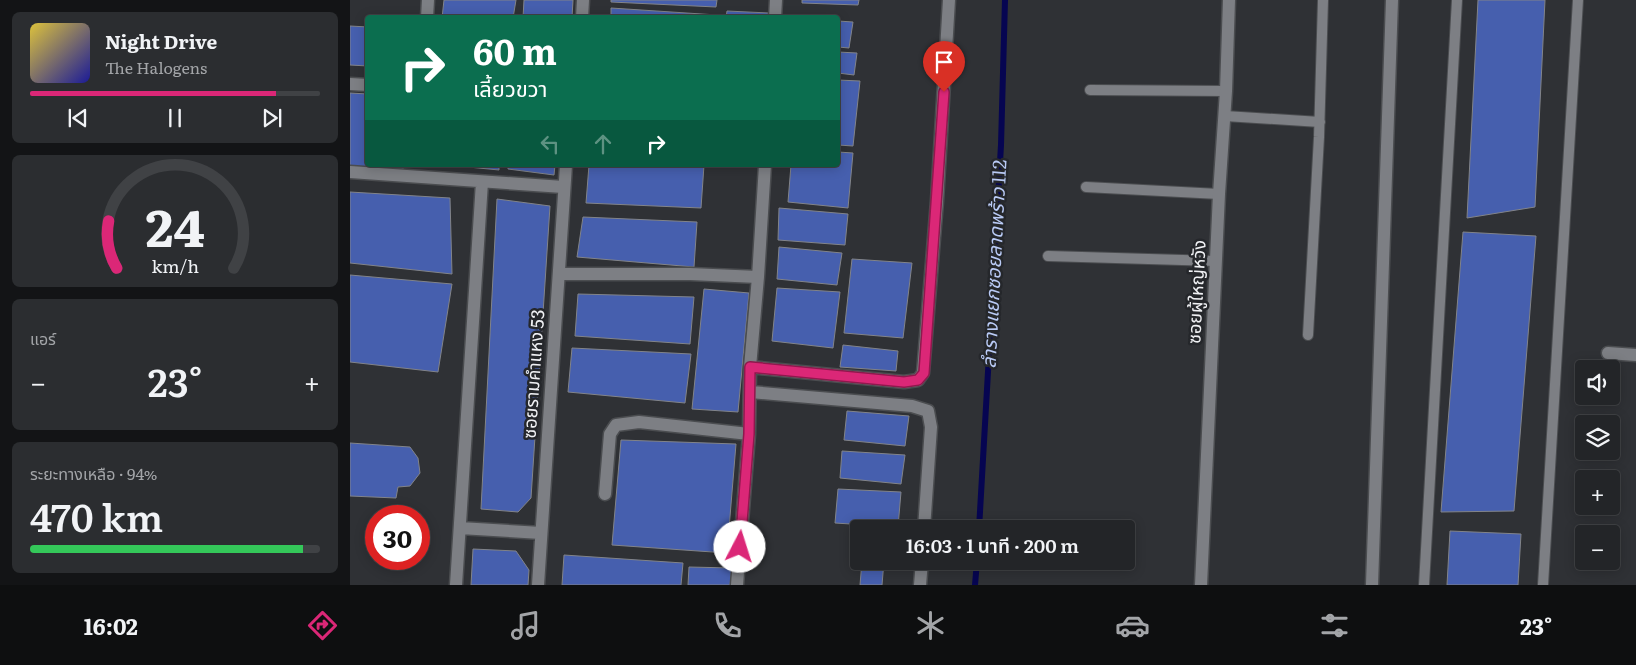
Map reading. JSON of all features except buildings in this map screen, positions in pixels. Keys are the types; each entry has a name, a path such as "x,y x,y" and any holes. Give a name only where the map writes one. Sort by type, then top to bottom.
{"street":[{"path":"427,15 428,0"},
{"path":"582,15 583,0"},
{"path":"775,15 776,0"},
{"path":"750,367 904,382 918,380 924,373 949,0"},
{"name":"ซอยผู้ใหญ่หวัง","path":"1201,585 1219,194 1225,116 1229,0"},
{"path":"1372,585 1392,0"},
{"path":"350,84 365,85"},
{"name":"ซอยรามคำแหง 53","path":"538,585 566,167"},
{"path":"737,585 749,434 750,367 765,167"},
{"path":"350,172 414,171 482,182 563,187"},
{"path":"456,585 482,182"},
{"path":"559,274 690,274 758,277"},
{"path":"1608,353 1636,355"},
{"path":"751,392 912,406 928,411 931,427 925,520"},
{"path":"605,494 610,434 616,425 640,422 749,434"},
{"path":"460,528 541,533"},
{"path":"920,585 921,570"}],"lane":[{"path":"1308,335 1320,122 1323,0"},
{"path":"1424,585 1457,0"},
{"path":"1543,585 1578,0"},
{"path":"1090,90 1226,91"},
{"path":"1225,116 1320,122"},
{"path":"1086,187 1219,194"},
{"path":"1048,256 1216,262"}],"waterway":[{"name":"ลำรางแยกซอยลาดพร้าว 112","path":"980,520 1001,145 1005,0"},
{"name":"ลำรางแยกซอยลาดพร้าว 112","path":"975,585 976,570"}],"route":[{"path":"740,547 749,434 750,367 904,382 918,380 924,373 944,92"}]}
